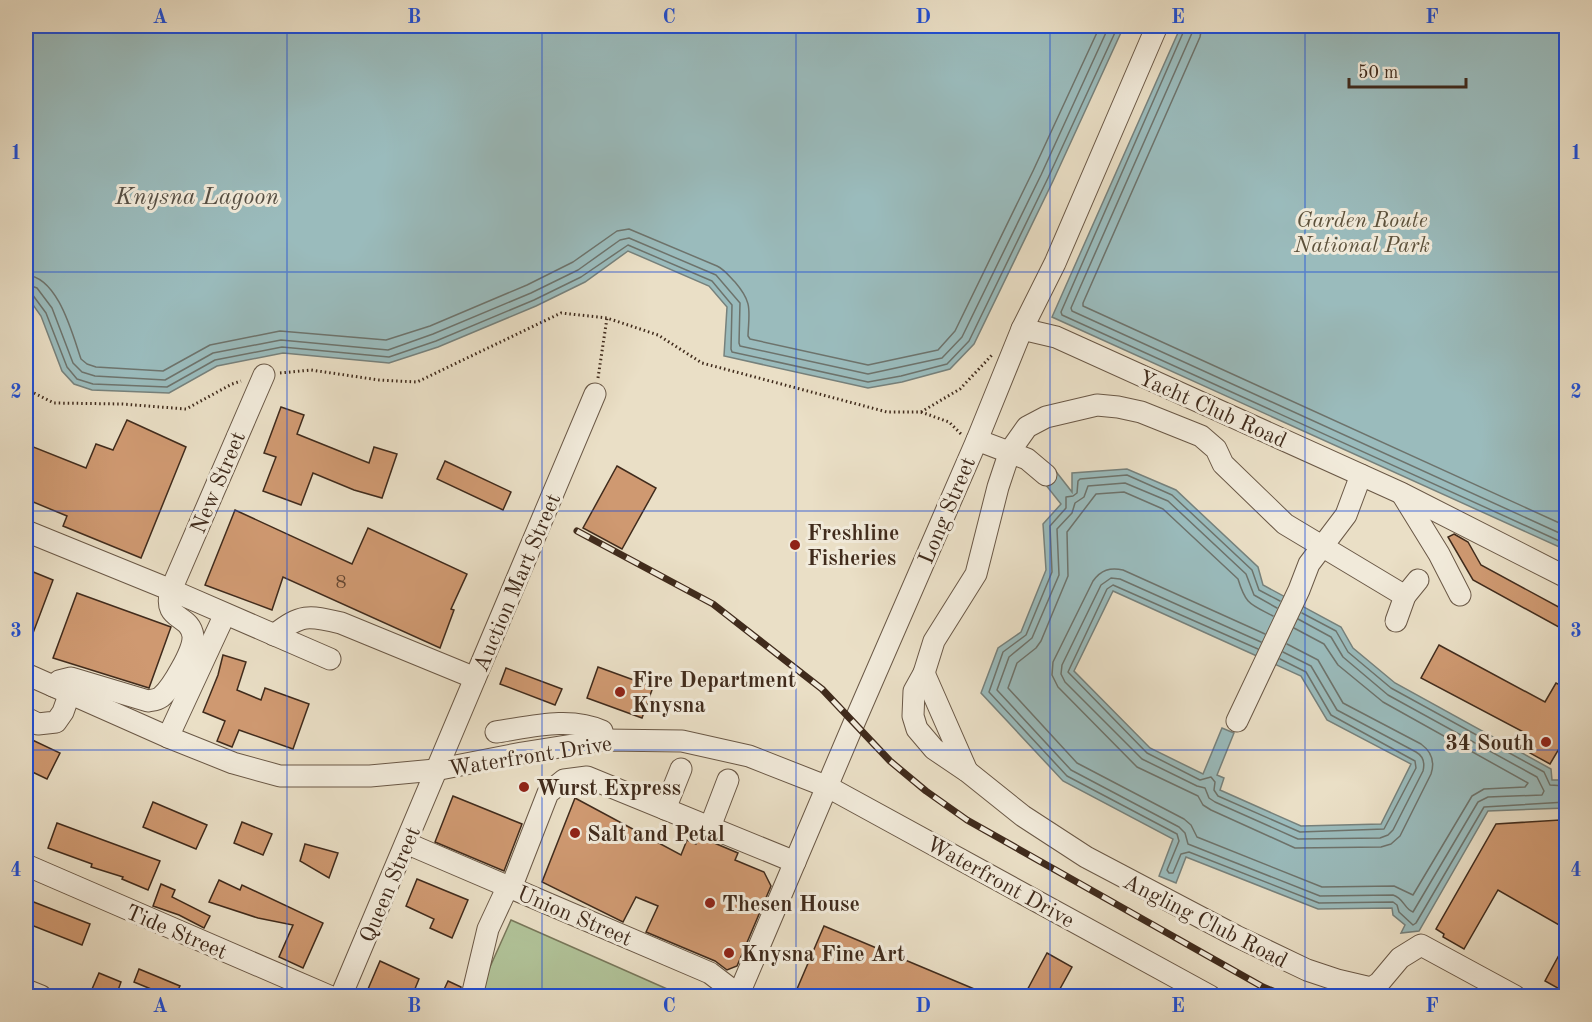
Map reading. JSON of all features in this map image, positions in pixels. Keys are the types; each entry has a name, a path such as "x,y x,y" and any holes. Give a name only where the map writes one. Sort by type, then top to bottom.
{"street":[{"name":"Long Street","path":"739,996 971,440 1055,263 1157,26"},
{"name":"Yacht Club Road","path":"1022,329 1056,337 1401,493 1566,577"},
{"name":"New Street","path":"171,590 264,375"},
{"name":"Auction Mart Street","path":"435,770 595,394"},
{"name":"Angling Club Road","path":"1396,621 1412,588 1324,546 1285,524 1223,464 1216,449 1201,436 1141,412 1097,405 1046,417 1027,427 1010,451 998,487 976,574 934,641 924,673 914,691 913,716 917,729 934,749 968,772 1023,816 1086,857 1225,931 1307,970 1371,988 1384,978 1400,958 1421,945 1515,996"},
{"path":"971,440 1010,451 1027,459 1046,475"},
{"path":"1237,721 1309,564 1324,546 1354,472"},
{"path":"1401,493 1439,554 1460,595"},
{"path":"26,531 171,590 330,659"},
{"path":"26,718 38,724 56,722 63,712 59,681 70,678 144,701 159,699 189,654 193,643 191,630 168,606 171,590"},
{"path":"168,737 225,614"},
{"path":"274,635 291,621 306,617 320,618 341,623 476,678"},
{"name":"Angling Club Road","path":"924,673 968,772"},
{"name":"Waterfront Drive","path":"26,675 233,763 280,776 370,776 435,770 522,753 604,741 682,741 749,756 828,787 1210,996"},
{"path":"496,732 544,725 574,724 591,726 602,731 604,741"},
{"path":"665,809 681,769"},
{"name":"Queen Street","path":"341,996 435,770"},
{"path":"466,992 488,929 509,887 548,793 564,780 587,777 795,862"},
{"path":"710,827 728,780"},
{"name":"Union Street","path":"406,843 710,973 739,996"},
{"name":"Tide Street","path":"26,866 329,996"},
{"path":"26,990 41,996"}],"path":[{"path":"26,389 54,403 122,404 186,409 232,384 264,375 310,369 379,380 417,382 561,313 607,318 658,335 702,363 887,412 921,412 949,422 971,440"},
{"path":"595,394 607,318"},
{"path":"921,412 960,389 999,347"},
{"path":"1561,658 1566,662"}],"green space":[{"path":"511,920 683,996 477,996"}],"water":[{"name":"Knysna Lagoon","path":"26,26 1124,26 1053,181 974,344 950,369 902,382 868,388 724,356 727,307 709,286 628,251 585,282 536,306 438,347 389,363 283,353 217,366 169,393 92,390 74,384 62,371 41,316 26,295"},
{"name":"Garden Route National Park","path":"1181,26 1566,26 1566,550 1052,317"},
{"path":"1054,469 1072,492 1072,473 1127,469 1176,490 1258,567 1263,585 1341,627 1353,648 1395,683 1551,769 1552,780 1566,780 1566,808 1488,811 1419,931 1401,933 1405,925 1393,915 1392,908 1318,909 1186,857 1176,883 1159,876 1173,839 1063,781 981,693 998,648 1021,632 1046,570 1043,524 1061,504 1041,479","holes":["1113,591 1301,676 1327,720 1411,764 1381,824 1301,826 1220,790 1224,778 1217,775 1234,733 1222,728 1203,774 1150,748 1074,671"]}],"building":[{"path":"281,407 304,415 297,434 369,463 374,447 397,454 382,498 354,490 313,473 301,505 263,491 276,457 264,453"},
{"path":"127,420 186,447 141,558 63,526 67,516 26,499 26,444 86,468 96,444 113,450"},
{"path":"445,461 511,492 503,510 437,479"},
{"path":"617,466 656,488 622,549 583,528"},
{"path":"235,510 352,564 368,528 467,574 451,609 454,610 440,648 283,577 272,610 205,585"},
{"path":"1454,534 1468,542 1481,565 1566,611 1566,631 1473,580 1448,537"},
{"path":"26,569 53,580 27,649 26,649"},
{"path":"77,593 171,627 149,688 53,658"},
{"path":"1439,645 1545,702 1556,683 1566,688 1566,737 1550,764 1519,747 1527,734 1421,678"},
{"path":"223,655 246,662 237,690 261,700 265,688 309,704 293,749 239,730 232,747 217,741 225,721 203,712 218,675"},
{"name":"Fire Department Knysna","path":"598,667 653,687 642,718 587,698"},
{"path":"506,668 562,689 555,705 500,684"},
{"path":"26,737 60,753 47,779 26,769"},
{"path":"453,796 522,824 504,871 435,842"},
{"path":"575,798 681,855 687,840 696,844 700,837 738,853 735,860 764,872 771,886 737,966 727,970 715,961 646,932 658,906 636,897 623,922 542,882"},
{"path":"153,802 207,825 196,849 143,827"},
{"path":"1560,820 1562,855 1566,855 1566,929 1498,890 1464,949 1443,937 1444,934 1436,929 1496,824"},
{"path":"242,822 272,834 263,855 234,843"},
{"path":"57,823 160,861 148,890 122,879 123,877 91,867 92,864 48,848"},
{"path":"305,844 338,853 329,878 300,861"},
{"path":"417,879 468,900 452,938 430,928 434,919 406,906"},
{"path":"219,880 240,890 242,885 323,923 303,968 279,957 293,925 258,918 209,902"},
{"path":"161,884 175,890 172,897 210,916 204,928 179,915 153,906"},
{"path":"26,899 90,924 82,945 26,923"},
{"path":"824,926 991,996 794,996"},
{"path":"1566,942 1566,984 1563,991 1545,981"},
{"path":"1047,953 1072,967 1056,996 1024,996"},
{"path":"380,961 419,979 412,996 384,996 368,989"},
{"path":"139,969 180,986 175,996 168,996 134,982"},
{"path":"99,973 121,982 116,996 89,996"},
{"path":"448,981 461,987 460,996 441,996"}],"railway":[{"path":"577,531 713,604 822,689 890,761 926,791 967,820 1263,987 1285,996"}],"place":[{"name":"Freshline Fisheries","path":"795,545"},
{"name":"Fire Department Knysna","path":"620,692"},
{"name":"34 South","path":"1546,742"},
{"name":"Wurst Express","path":"524,787"},
{"name":"Salt and Petal","path":"575,833"},
{"name":"Thesen House","path":"710,903"},
{"name":"Knysna Fine Art","path":"729,953"}]}
